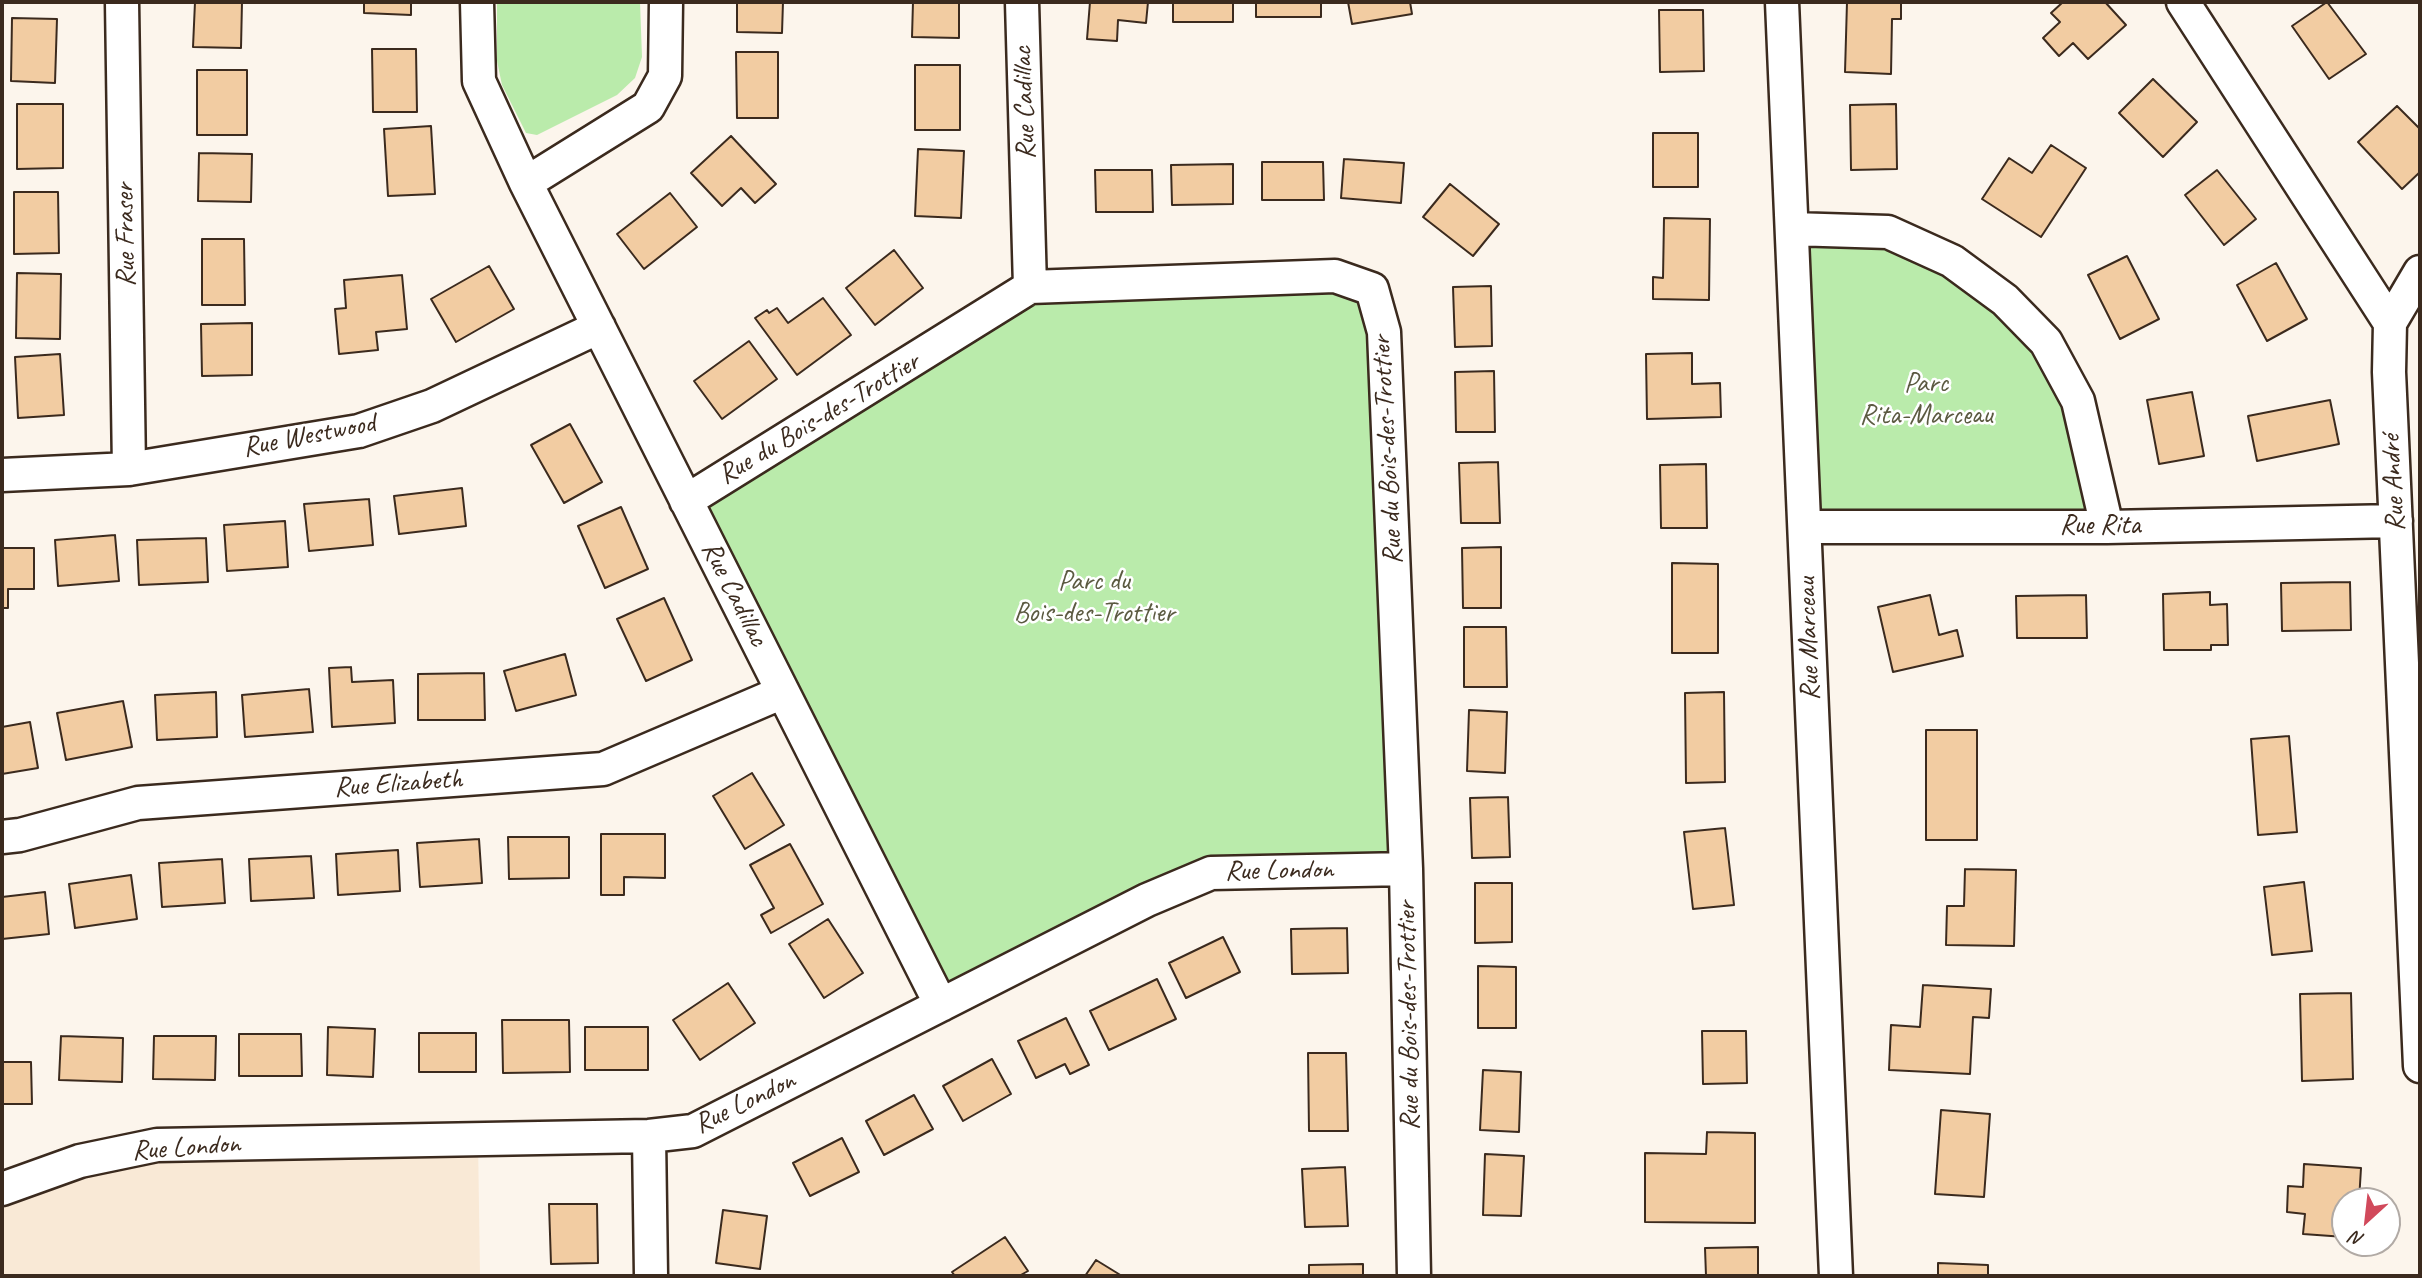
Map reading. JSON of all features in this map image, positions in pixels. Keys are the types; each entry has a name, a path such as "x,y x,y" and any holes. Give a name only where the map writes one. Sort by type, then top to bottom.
{"street":[{"name":"Rue Fraser","path":"122,2 130,469"},
{"name":"Rue Cadillac","path":"477,2 479,81 526,183 942,1004"},
{"path":"526,183 648,107 665,76 666,2"},
{"name":"Rue Cadillac","path":"1022,2 1030,287"},
{"name":"Rue Marceau","path":"1782,2 1836,1276"},
{"path":"2183,2 2390,323 2420,272"},
{"path":"1792,229 1888,232 1952,261 2005,300 2046,342 2078,401 2107,527"},
{"name":"Rue du Bois-des-Trottier","path":"686,500 1030,287 1335,276 1372,289 1384,332 1406,869 1414,1276"},
{"name":"Rue André","path":"2390,323 2389,372 2420,1066"},
{"name":"Rue Westwood","path":"2,475 130,469 359,431 432,406 598,327"},
{"name":"Rue Rita","path":"1805,527 2107,527 2396,521"},
{"name":"Rue Elizabeth","path":"2,837 20,835 138,803 603,769 783,692"},
{"name":"Rue London","path":"2,1189 80,1161 157,1144 649,1136 693,1131 1147,900 1211,873 1406,869"},
{"path":"649,1136 652,1276"}],"shaded area":[{"path":"478,1139 480,1276 2,1276 2,1189 80,1161"}],"green space":[{"path":"497,2 640,2 642,57 635,78 617,95 537,135 526,133 502,85 497,61"},
{"name":"Parc Rita-Marceau","path":"1792,229 1888,232 2046,342 2095,527 1805,527"},
{"name":"Parc du Bois-des-Trottier","path":"1030,287 1372,289 1406,869 1211,873 941,1005 686,501"}],"building":[{"path":"195,2 242,2 241,48 193,47"},
{"path":"364,2 411,2 411,15 364,13"},
{"path":"737,2 783,2 782,33 737,32"},
{"path":"913,2 959,2 959,38 912,37"},
{"path":"1090,2 1148,2 1146,23 1118,20 1117,41 1087,39"},
{"path":"1173,2 1233,2 1233,22 1173,22"},
{"path":"1256,2 1321,2 1321,17 1256,17"},
{"path":"1348,2 1410,2 1412,14 1352,24"},
{"path":"1847,2 1901,2 1901,19 1892,19 1891,74 1845,72"},
{"path":"2063,2 2105,2 2126,25 2088,59 2073,43 2059,56 2043,38 2060,22 2051,13"},
{"path":"2327,2 2366,54 2329,79 2292,26"},
{"path":"1659,10 1703,10 1704,71 1660,72"},
{"path":"12,18 57,19 55,83 11,81"},
{"path":"372,49 416,49 417,112 373,112"},
{"path":"736,52 778,52 778,118 737,118"},
{"path":"915,65 960,65 960,130 915,130"},
{"path":"197,70 247,70 247,135 197,135"},
{"path":"2153,79 2197,122 2163,157 2119,113"},
{"path":"17,104 63,104 63,168 17,169"},
{"path":"1896,104 1897,169 1851,170 1850,105"},
{"path":"2397,106 2420,129 2420,172 2402,189 2358,142"},
{"path":"431,126 435,194 388,196 384,129"},
{"path":"1653,133 1698,133 1698,187 1653,187"},
{"path":"731,136 776,184 755,203 741,188 722,206 691,173"},
{"path":"2051,145 2086,168 2041,237 1982,199 2009,158 2032,173"},
{"path":"918,149 964,151 961,218 915,216"},
{"path":"199,153 252,154 251,202 198,201"},
{"path":"1344,159 1404,163 1401,203 1341,198"},
{"path":"1262,162 1323,162 1324,200 1262,200"},
{"path":"1233,164 1233,204 1172,205 1171,165"},
{"path":"1095,170 1152,170 1153,212 1096,212"},
{"path":"2217,170 2256,219 2224,245 2185,195"},
{"path":"1450,184 1499,224 1473,256 1423,217"},
{"path":"14,192 58,192 59,253 14,254"},
{"path":"670,193 697,227 644,269 617,234"},
{"path":"1664,218 1710,219 1709,300 1653,299 1653,277 1663,278"},
{"path":"202,239 244,239 245,305 202,305"},
{"path":"894,250 923,288 875,325 846,288"},
{"path":"2127,256 2159,319 2120,339 2088,275"},
{"path":"2276,263 2307,319 2267,341 2237,285"},
{"path":"489,266 514,309 456,342 431,299"},
{"path":"17,273 61,274 60,339 16,338"},
{"path":"402,275 407,329 376,332 378,350 339,354 335,309 346,308 344,280"},
{"path":"1491,286 1492,346 1455,347 1453,287"},
{"path":"823,298 851,335 797,375 755,318 767,310 769,313 777,308 788,323"},
{"path":"252,323 252,375 202,376 201,324"},
{"path":"749,341 777,379 722,419 694,381"},
{"path":"1692,353 1692,384 1720,383 1721,417 1647,419 1646,354"},
{"path":"60,354 64,415 18,418 15,357"},
{"path":"1494,371 1495,432 1456,432 1455,372"},
{"path":"2192,392 2204,456 2159,464 2147,400"},
{"path":"2330,400 2339,444 2257,461 2248,416"},
{"path":"570,424 602,482 564,503 531,445"},
{"path":"1498,462 1500,523 1461,523 1459,463"},
{"path":"1706,464 1707,528 1661,528 1660,465"},
{"path":"462,488 466,526 399,534 394,496"},
{"path":"369,499 373,545 309,551 304,504"},
{"path":"621,507 648,569 605,588 578,526"},
{"path":"285,521 288,567 227,571 224,525"},
{"path":"115,535 119,581 58,586 55,540"},
{"path":"206,538 208,582 139,585 137,540"},
{"path":"1501,547 1501,608 1463,608 1462,548"},
{"path":"2,548 34,548 34,589 8,589 8,608 2,608"},
{"path":"1672,563 1718,564 1718,653 1672,653"},
{"path":"2350,582 2351,630 2282,631 2281,583"},
{"path":"2210,592 2210,605 2227,604 2228,645 2211,645 2211,650 2164,650 2163,594"},
{"path":"1930,595 1939,635 1957,630 1963,656 1893,672 1878,607"},
{"path":"2086,595 2087,638 2017,638 2016,596"},
{"path":"664,598 692,660 646,681 617,619"},
{"path":"1464,627 1506,627 1507,687 1464,687"},
{"path":"565,654 576,695 516,711 504,671"},
{"path":"351,667 352,682 393,680 395,723 332,727 329,668"},
{"path":"484,673 485,720 418,720 418,674"},
{"path":"309,689 313,732 245,737 242,695"},
{"path":"216,692 217,737 157,740 155,695"},
{"path":"1724,692 1725,782 1686,783 1685,693"},
{"path":"123,701 132,747 66,760 57,713"},
{"path":"1469,710 1507,712 1505,773 1467,771"},
{"path":"30,722 38,768 2,774 2,727"},
{"path":"1926,730 1977,730 1977,840 1926,840"},
{"path":"2289,736 2297,832 2258,835 2251,739"},
{"path":"752,773 784,825 745,849 713,796"},
{"path":"1508,797 1510,857 1472,858 1470,798"},
{"path":"1725,828 1734,905 1693,909 1684,832"},
{"path":"601,834 665,834 665,878 624,877 624,895 601,895"},
{"path":"508,837 569,837 569,878 509,879"},
{"path":"479,839 482,883 420,887 417,843"},
{"path":"790,844 823,904 771,933 761,915 774,908 750,865"},
{"path":"398,850 400,891 338,895 336,854"},
{"path":"311,856 314,898 251,901 249,859"},
{"path":"222,859 225,903 162,907 159,863"},
{"path":"1965,869 2016,870 2014,946 1946,945 1947,906 1964,906"},
{"path":"131,875 137,919 75,928 69,884"},
{"path":"2304,882 2312,951 2272,955 2264,887"},
{"path":"1475,883 1512,883 1512,942 1475,943"},
{"path":"45,892 49,934 2,939 2,897"},
{"path":"828,919 863,973 824,998 789,944"},
{"path":"1347,928 1348,973 1292,974 1291,929"},
{"path":"1223,937 1240,972 1186,998 1169,963"},
{"path":"1478,966 1516,967 1516,1028 1478,1028"},
{"path":"1157,979 1176,1019 1109,1050 1090,1011"},
{"path":"728,983 755,1023 700,1060 673,1020"},
{"path":"1923,985 1991,989 1989,1018 1973,1017 1970,1074 1889,1070 1891,1025 1920,1027"},
{"path":"2351,993 2353,1079 2302,1081 2300,994"},
{"path":"1066,1018 1089,1065 1070,1074 1065,1064 1036,1078 1018,1041"},
{"path":"502,1020 569,1020 570,1072 503,1073"},
{"path":"328,1027 375,1029 373,1077 327,1075"},
{"path":"585,1027 648,1027 648,1070 585,1070"},
{"path":"1702,1031 1746,1031 1747,1083 1703,1084"},
{"path":"419,1033 476,1033 476,1072 419,1072"},
{"path":"239,1034 301,1034 302,1076 239,1076"},
{"path":"61,1036 123,1038 122,1082 59,1080"},
{"path":"154,1036 216,1036 215,1080 153,1079"},
{"path":"1308,1053 1346,1053 1348,1131 1309,1131"},
{"path":"992,1059 1011,1094 963,1121 943,1086"},
{"path":"2,1062 31,1062 32,1104 2,1104"},
{"path":"1483,1070 1521,1072 1519,1132 1480,1130"},
{"path":"914,1095 933,1129 884,1155 866,1121"},
{"path":"1941,1110 1990,1114 1984,1197 1935,1194"},
{"path":"1707,1132 1755,1133 1755,1223 1645,1222 1645,1153 1706,1154"},
{"path":"842,1138 859,1172 810,1196 793,1163"},
{"path":"1485,1154 1524,1156 1521,1216 1483,1215"},
{"path":"2304,1164 2361,1168 2360,1187 2331,1187 2331,1236 2303,1234 2305,1214 2287,1212 2288,1186 2303,1187"},
{"path":"1345,1167 1348,1226 1305,1227 1302,1169"},
{"path":"549,1204 597,1204 598,1263 551,1264"},
{"path":"723,1210 767,1216 760,1269 716,1263"},
{"path":"1005,1237 1028,1271 1019,1276 955,1276 952,1272"},
{"path":"1758,1247 1758,1276 1706,1276 1705,1248"},
{"path":"1096,1260 1122,1276 1085,1276"},
{"path":"1938,1263 1988,1265 1988,1276 1938,1276"},
{"path":"1363,1264 1363,1276 1309,1276 1309,1265"}]}
